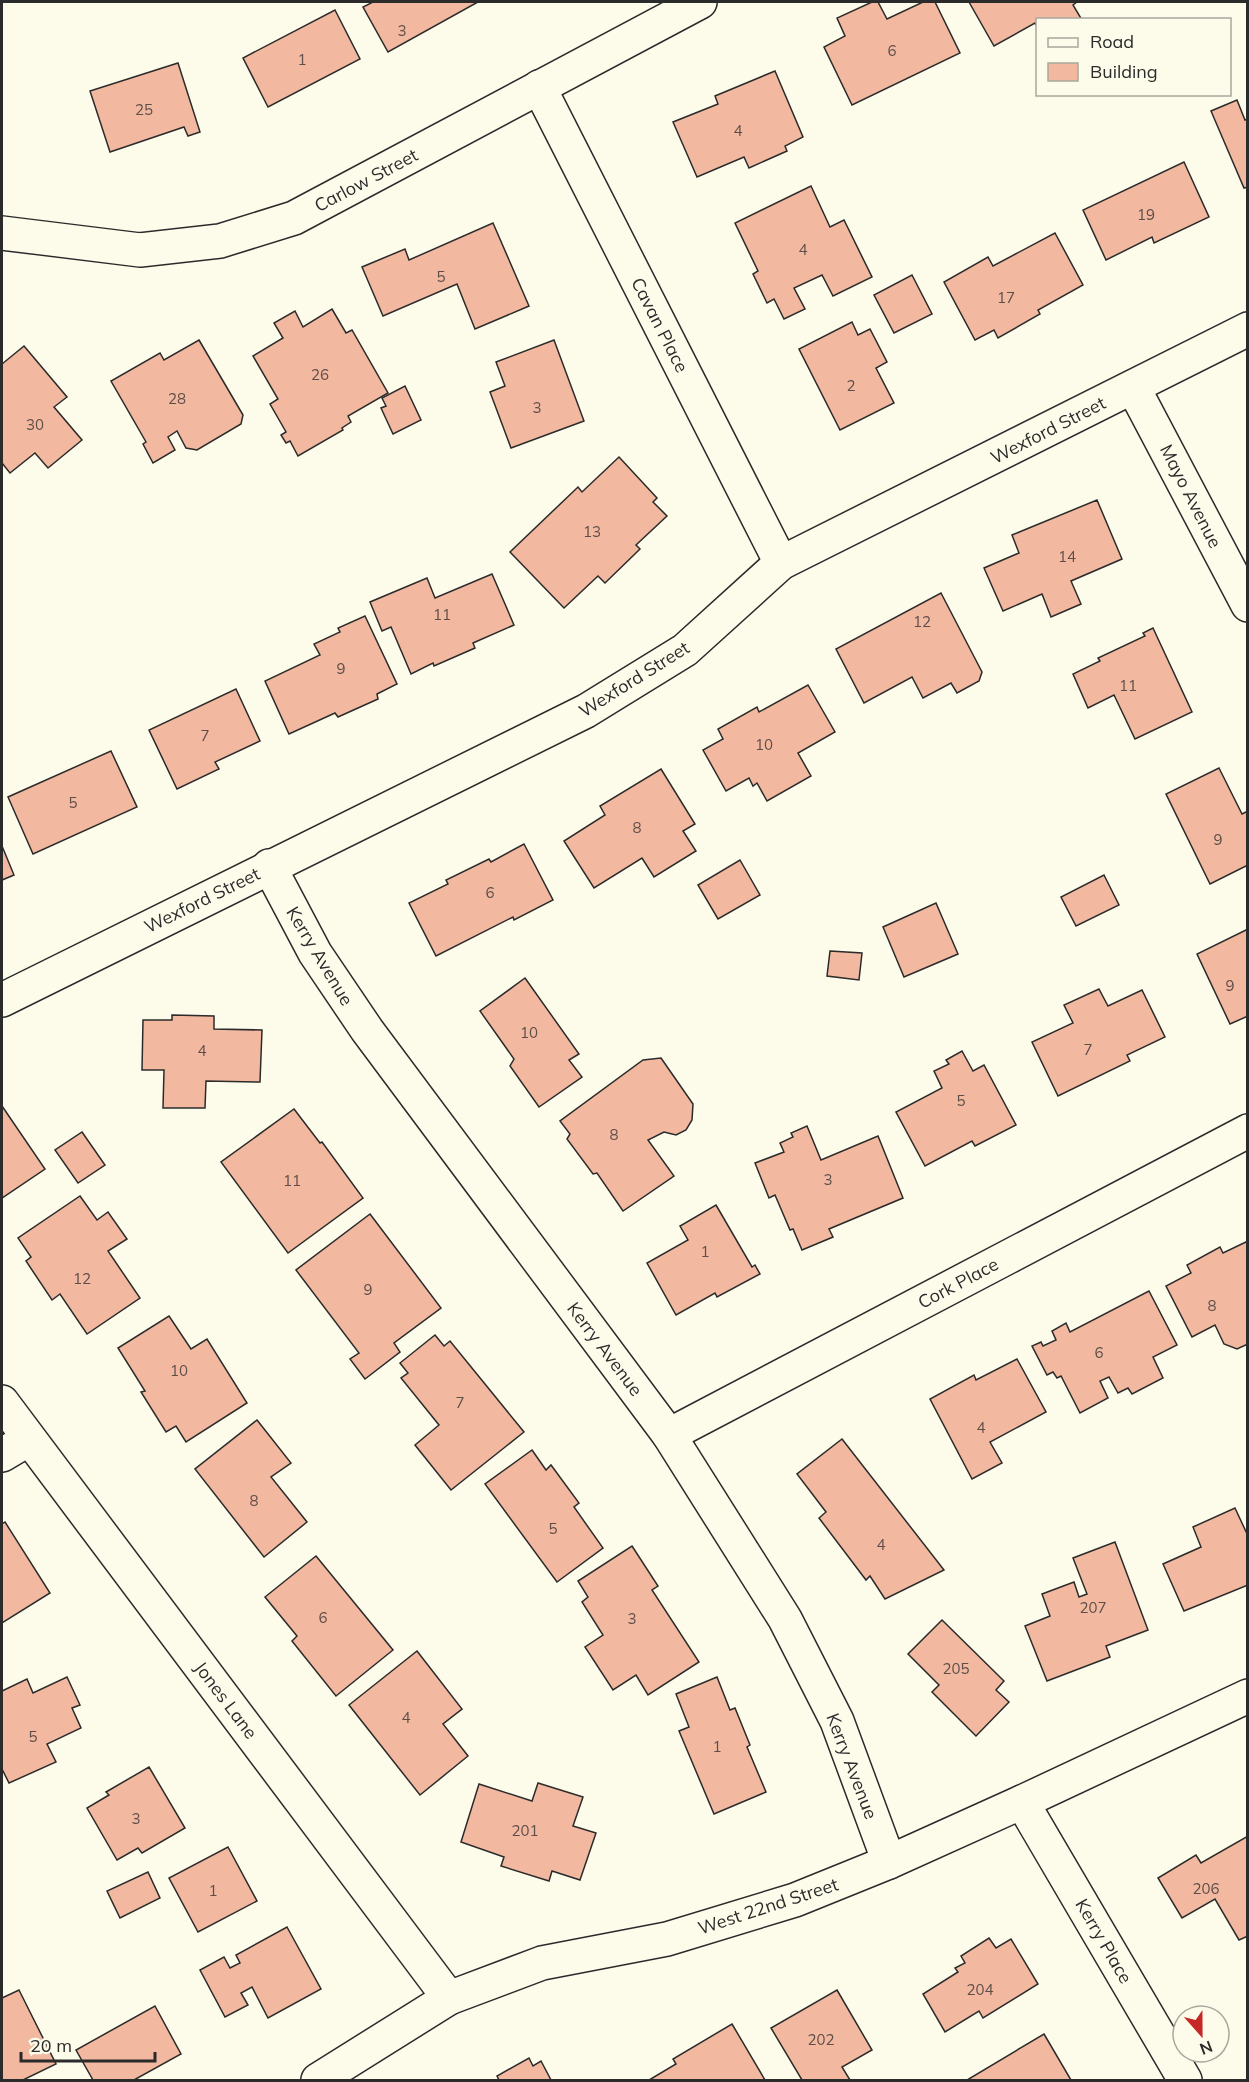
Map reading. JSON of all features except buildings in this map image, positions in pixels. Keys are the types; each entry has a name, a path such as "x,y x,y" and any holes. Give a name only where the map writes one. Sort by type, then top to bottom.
{"street":[{"name":"Carlow Street","path":"2,233 140,250 220,241 294,218 700,2"},
{"name":"Cavan Place","path":"539,87 782,563"},
{"name":"Wexford Street","path":"2,1000 586,711 685,650 782,563 1248,329"},
{"name":"Mayo Avenue","path":"1133,387 1248,605"},
{"name":"Kerry Avenue","path":"269,866 315,953 366,1030 669,1435 785,1619 837,1721 889,1862"},
{"name":"Cork Place","path":"669,1435 1248,1131"},
{"name":"Jones Lane","path":"2,1402 15,1447 357,1874 448,1998"},
{"name":"West 22nd Street","path":"318,2080 448,1998 542,1963 667,1939 795,1900 889,1862 1248,1696"},
{"name":"Kerry Place","path":"1022,1802 1185,2080"}]}
